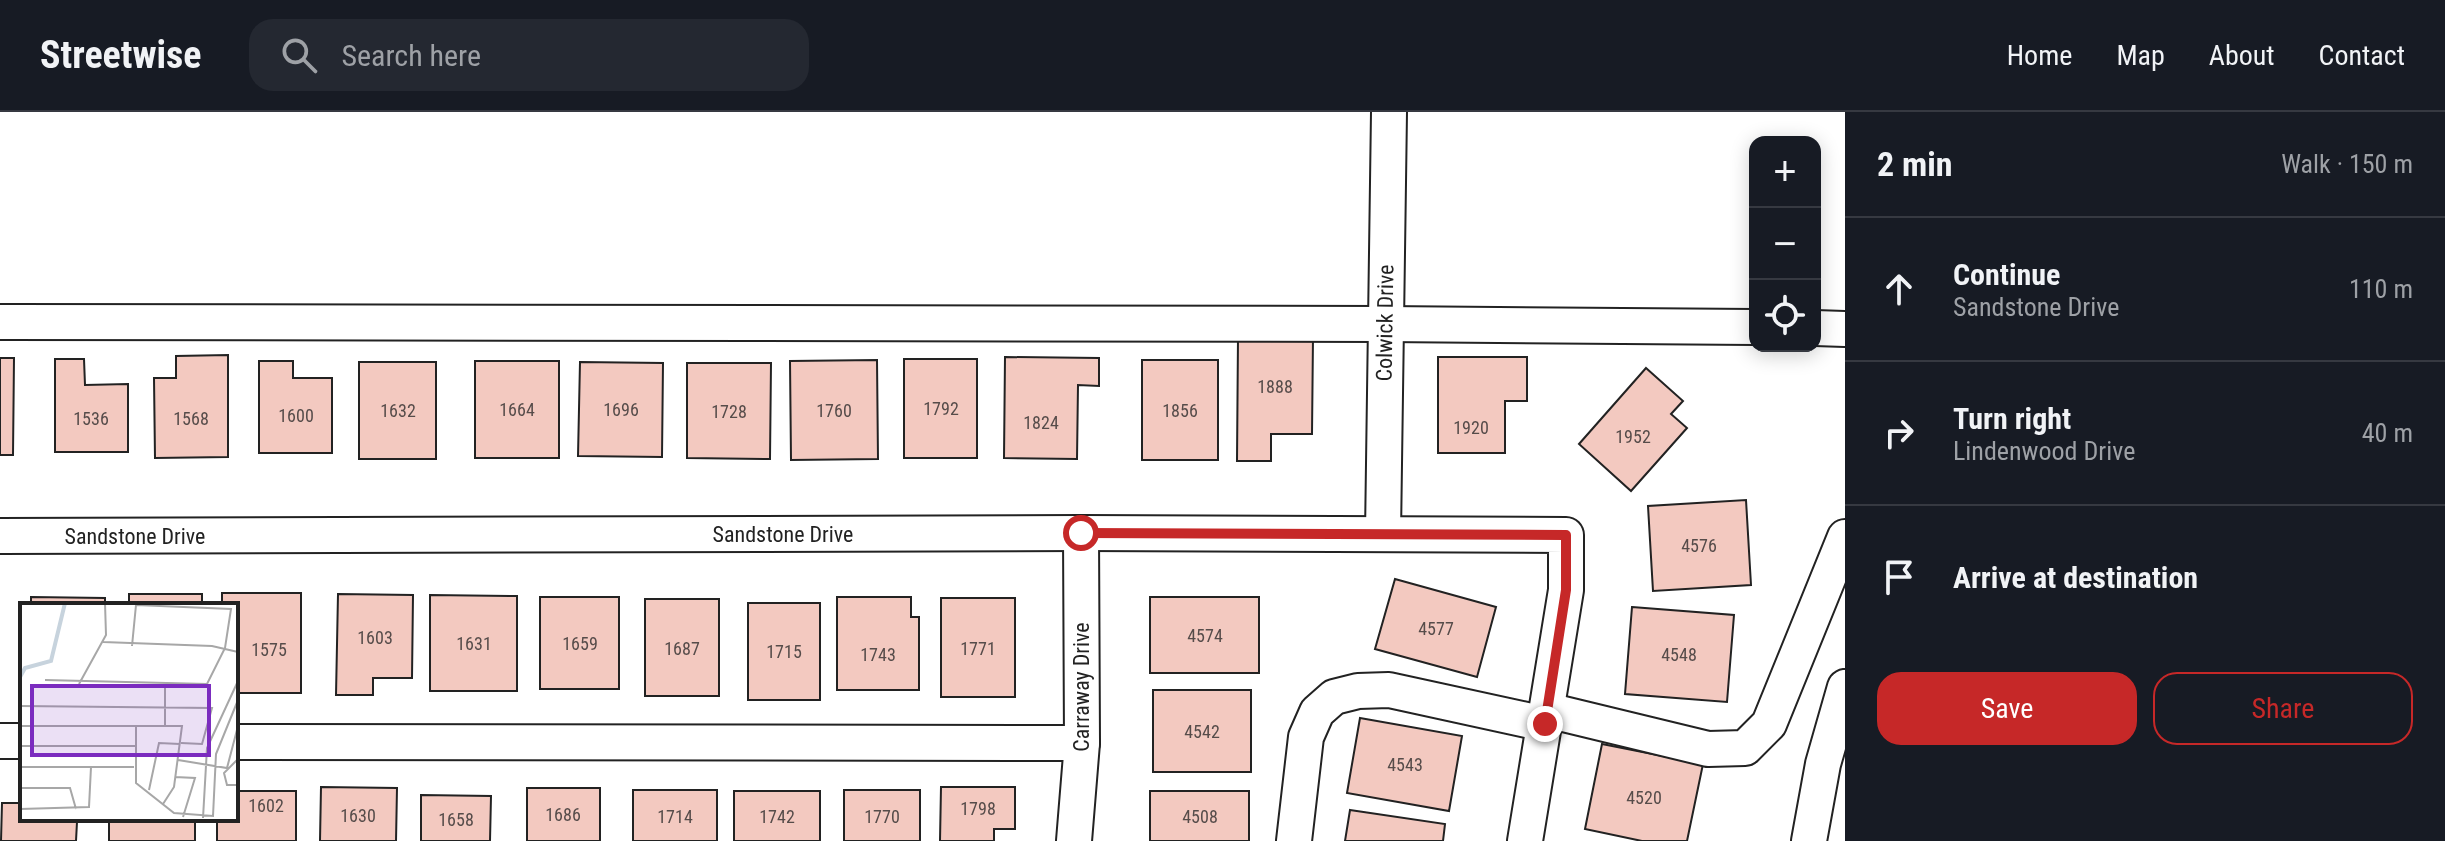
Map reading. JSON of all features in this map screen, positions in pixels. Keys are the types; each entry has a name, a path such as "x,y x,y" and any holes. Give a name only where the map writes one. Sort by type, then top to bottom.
{"street":[{"name":"Colwick Drive","path":"1383,534 1389,112"},
{"path":"0,322 1749,327"},
{"path":"1821,328 1845,329"},
{"name":"Carraway Drive","path":"1074,841 1082,743 1081,533"},
{"name":"Sandstone Drive","path":"0,536 1566,535 1566,590 1546,717"},
{"path":"1294,841 1306,737 1317,712 1334,697 1358,691 1389,690 1708,749 1745,748 1769,724 1845,537"},
{"path":"1809,841 1823,764 1845,687"},
{"path":"1525,841 1546,717"},
{"path":"238,742 1082,743"}],"building":[{"path":"1238,337 1313,337 1312,434 1271,434 1271,461 1237,461"},
{"path":"228,355 228,457 155,458 154,378 176,378 176,356"},
{"path":"1005,357 1099,358 1099,386 1078,385 1077,459 1004,458"},
{"path":"1438,357 1527,357 1527,401 1505,401 1505,453 1438,453"},
{"path":"0,358 14,358 13,455 0,455"},
{"path":"55,359 84,359 85,385 128,384 128,452 55,452"},
{"path":"904,359 977,359 977,458 904,458"},
{"path":"877,360 878,459 791,460 790,361"},
{"path":"1142,360 1218,360 1218,460 1142,460"},
{"path":"259,361 293,361 293,378 332,378 332,453 259,453"},
{"path":"475,361 559,361 559,458 475,458"},
{"path":"359,362 436,362 436,459 359,459"},
{"path":"580,362 663,363 662,457 578,456"},
{"path":"687,363 771,363 770,459 687,458"},
{"path":"1646,368 1683,401 1671,414 1687,428 1631,491 1579,444"},
{"path":"1746,500 1751,585 1653,591 1648,506"},
{"path":"1395,579 1496,607 1477,677 1375,649"},
{"path":"222,593 301,593 301,693 238,693 238,603 222,603"},
{"path":"129,594 202,594 202,603 129,603"},
{"path":"338,594 413,595 412,678 373,678 373,695 336,695"},
{"path":"430,595 517,596 517,691 430,691"},
{"path":"31,597 105,598 105,603 31,603"},
{"path":"540,597 619,597 619,689 540,689"},
{"path":"837,597 911,597 911,617 919,617 919,690 837,690"},
{"path":"1150,597 1259,597 1259,673 1150,673"},
{"path":"941,598 1015,598 1015,697 941,697"},
{"path":"645,599 719,599 719,696 645,696"},
{"path":"748,603 820,603 820,700 748,700"},
{"path":"1632,607 1734,615 1727,702 1625,694"},
{"path":"1153,690 1251,690 1251,772 1153,772"},
{"path":"1360,718 1462,736 1449,811 1347,793"},
{"path":"1602,744 1703,764 1687,841 1642,841 1585,829"},
{"path":"321,787 397,788 396,841 320,841"},
{"path":"941,787 1015,787 1015,829 994,829 994,841 940,841"},
{"path":"527,788 600,788 600,841 527,841"},
{"path":"633,790 717,790 717,841 633,841"},
{"path":"844,790 920,790 920,841 844,841"},
{"path":"238,791 296,791 296,841 217,841 217,821 238,821"},
{"path":"734,791 820,791 820,841 734,841"},
{"path":"1150,791 1249,791 1249,841 1150,841"},
{"path":"421,795 491,796 490,841 421,841"},
{"path":"2,803 20,803 20,821 91,821 77,822 76,841 1,841"},
{"path":"1350,810 1445,824 1443,841 1345,841"},
{"path":"109,821 195,821 195,841 109,841"}],"route":[{"path":"1081,533 1566,535 1566,590 1545,724"}]}
